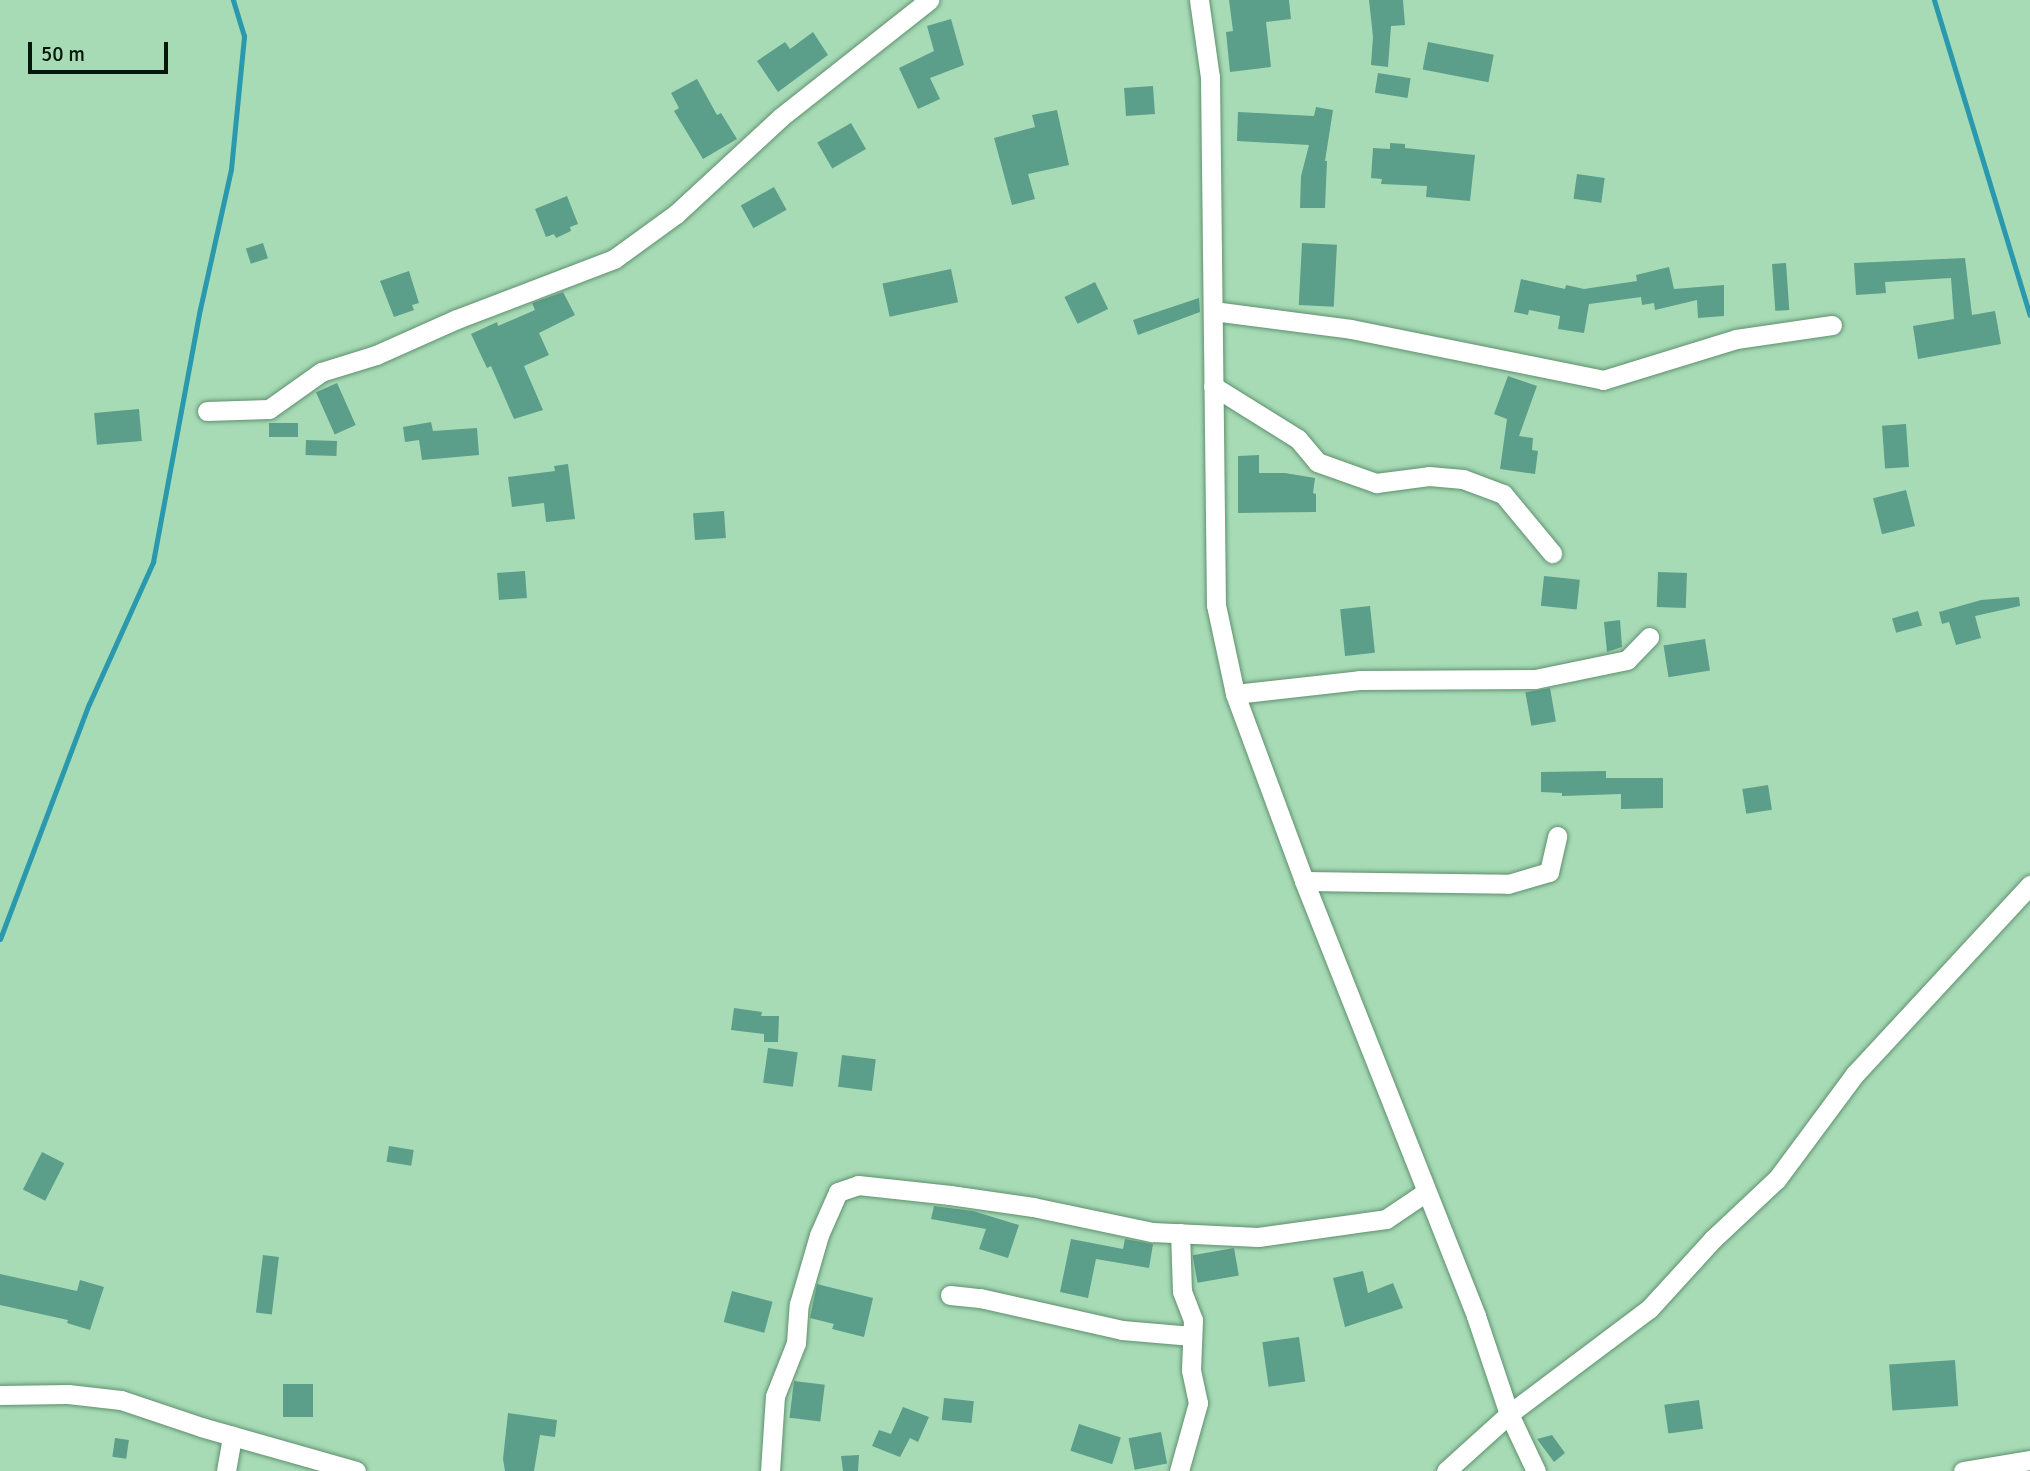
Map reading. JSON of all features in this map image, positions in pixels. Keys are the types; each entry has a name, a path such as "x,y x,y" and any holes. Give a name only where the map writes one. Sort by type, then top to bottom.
{"street":[{"path":"207,411 269,409 321,372 376,355 457,319 614,259 676,214 781,117 929,0"},
{"path":"1199,0 1210,77 1216,605 1235,694 1304,881 1476,1316 1509,1414 1536,1471"},
{"path":"1213,311 1364,332 1603,380 1736,339 1832,325"},
{"path":"1213,386 1298,439 1317,462 1376,483 1429,476 1463,479 1503,494 1552,552"},
{"path":"1235,694 1359,680 1535,679 1627,660 1649,637"},
{"path":"1304,881 1508,884 1549,872 1557,836"},
{"path":"1446,1471 1509,1414 1649,1309 1713,1239 1777,1179 1855,1074 2030,885"},
{"path":"769,1471 775,1396 796,1343 799,1304 819,1236 838,1192 858,1185 1032,1207 1152,1232 1258,1237 1386,1219 1426,1192"},
{"path":"1179,1471 1198,1403 1191,1370 1193,1320 1182,1292 1181,1233"},
{"path":"950,1295 980,1298 1122,1330 1192,1336"},
{"path":"0,1395 68,1394 121,1399 232,1436 356,1471"},
{"path":"226,1471 232,1436"},
{"path":"1963,1471 2030,1460"}],"building":[{"path":"1229,0 1289,0 1291,19 1266,22 1271,67 1230,72 1226,32 1233,31"},
{"path":"1369,0 1403,0 1405,25 1391,26 1388,67 1371,65 1373,37"},
{"path":"951,19 964,65 930,78 940,99 918,109 899,68 934,51 927,26"},
{"path":"813,32 828,55 778,92 757,61 785,42 790,49"},
{"path":"1428,42 1494,55 1488,82 1423,69"},
{"path":"1378,73 1411,78 1407,98 1375,93"},
{"path":"697,79 717,115 721,113 737,139 703,159 674,111 679,108 671,93"},
{"path":"1153,86 1155,114 1126,116 1124,88"},
{"path":"1316,107 1333,110 1325,161 1325,208 1300,208 1301,176 1309,145 1237,141 1238,112 1314,116"},
{"path":"1057,110 1069,165 1028,174 1035,199 1012,205 994,138 1035,127 1032,115"},
{"path":"851,123 866,149 832,168 817,142"},
{"path":"1390,143 1405,144 1405,148 1475,155 1470,201 1426,197 1427,186 1381,184 1382,179 1371,178 1373,148 1390,149"},
{"path":"1577,174 1605,178 1601,203 1574,199"},
{"path":"774,187 787,210 753,228 741,205"},
{"path":"567,196 578,224 570,227 571,231 556,238 554,234 546,237 535,209"},
{"path":"263,243 268,258 251,264 246,249"},
{"path":"1302,243 1337,245 1334,307 1299,305"},
{"path":"1965,258 1972,315 1995,311 2001,344 1918,359 1913,326 1954,319 1951,278 1885,282 1886,293 1856,295 1854,263"},
{"path":"1786,263 1789,310 1775,311 1772,264"},
{"path":"1669,267 1674,289 1724,285 1724,316 1698,318 1697,300 1655,310 1654,303 1642,305 1641,297 1589,304 1584,333 1558,329 1560,316 1529,310 1528,315 1514,312 1521,279 1565,289 1566,285 1584,289 1637,281 1636,275"},
{"path":"951,269 958,302 890,317 883,284"},
{"path":"409,271 419,303 412,305 414,310 394,317 380,281"},
{"path":"1095,282 1108,309 1078,324 1064,297"},
{"path":"563,292 575,315 539,333 549,355 524,366 543,410 514,419 491,366 487,368 471,334 497,322 498,326 535,310 532,303"},
{"path":"1199,298 1200,312 1138,335 1133,320"},
{"path":"1508,376 1537,386 1519,436 1533,438 1532,450 1538,451 1535,474 1500,469 1507,419 1494,414"},
{"path":"337,383 356,425 335,434 316,392"},
{"path":"139,409 142,441 97,445 94,413"},
{"path":"431,422 433,431 477,428 479,455 422,460 419,440 405,442 403,427"},
{"path":"269,423 298,423 298,437 269,437"},
{"path":"1906,424 1909,467 1885,469 1882,426"},
{"path":"306,440 337,441 336,456 305,455"},
{"path":"1259,455 1259,473 1285,473 1315,478 1313,493 1316,494 1316,512 1238,513 1238,456"},
{"path":"568,464 575,519 546,522 544,503 512,507 508,477 555,471 554,466"},
{"path":"1906,490 1915,526 1882,534 1873,498"},
{"path":"724,511 726,538 695,540 693,513"},
{"path":"525,571 527,598 499,600 497,573"},
{"path":"1658,572 1687,573 1686,608 1657,607"},
{"path":"1544,576 1580,580 1577,610 1541,606"},
{"path":"2019,597 2020,606 1975,616 1981,638 1956,645 1949,622 1942,624 1939,612 1981,600"},
{"path":"1370,606 1375,653 1345,656 1340,609"},
{"path":"1918,611 1922,625 1896,633 1892,618"},
{"path":"1620,620 1622,647 1607,652 1604,622"},
{"path":"1705,639 1710,671 1669,677 1664,646"},
{"path":"1550,688 1556,721 1531,726 1525,692"},
{"path":"1606,771 1606,778 1663,778 1663,808 1621,809 1621,794 1562,796 1562,793 1541,792 1541,772"},
{"path":"1768,785 1772,810 1746,814 1742,789"},
{"path":"734,1008 762,1012 761,1016 779,1016 778,1042 764,1042 764,1034 731,1030"},
{"path":"768,1048 798,1052 793,1087 763,1083"},
{"path":"842,1055 876,1059 872,1091 838,1087"},
{"path":"389,1146 414,1150 411,1166 386,1162"},
{"path":"42,1152 64,1163 45,1201 23,1189"},
{"path":"934,1206 973,1211 1019,1225 1008,1258 979,1249 986,1229 931,1219"},
{"path":"1071,1239 1123,1249 1125,1239 1153,1244 1149,1268 1096,1259 1088,1298 1060,1292"},
{"path":"1234,1248 1239,1276 1198,1283 1193,1255"},
{"path":"263,1255 279,1257 272,1315 256,1313"},
{"path":"1363,1271 1368,1293 1393,1283 1403,1308 1345,1327 1333,1278"},
{"path":"0,1274 77,1291 80,1280 104,1287 90,1330 67,1323 68,1320 0,1305"},
{"path":"817,1284 873,1298 864,1337 832,1329 834,1324 810,1318"},
{"path":"732,1291 773,1302 764,1333 724,1322"},
{"path":"1299,1337 1305,1382 1269,1387 1262,1342"},
{"path":"1955,1360 1958,1406 1892,1410 1889,1365"},
{"path":"794,1381 825,1385 820,1422 789,1418"},
{"path":"283,1384 313,1384 313,1417 283,1417"},
{"path":"944,1398 974,1401 972,1423 942,1420"},
{"path":"1699,1400 1703,1429 1668,1434 1664,1405"},
{"path":"903,1407 929,1417 918,1442 910,1438 900,1457 872,1446 879,1430 891,1434"},
{"path":"508,1413 557,1420 555,1437 540,1435 534,1471 505,1471 503,1459"},
{"path":"1079,1424 1121,1438 1112,1464 1070,1451"},
{"path":"1161,1432 1167,1463 1135,1470 1129,1438"},
{"path":"1552,1435 1565,1453 1554,1462 1537,1439"},
{"path":"115,1438 129,1440 126,1459 112,1457"},
{"path":"859,1455 858,1471 843,1471 841,1456"}],"waterway":[{"path":"0,939 89,704 153,562 200,309 231,169 244,36 233,0"},
{"path":"1934,0 2030,315"}]}
